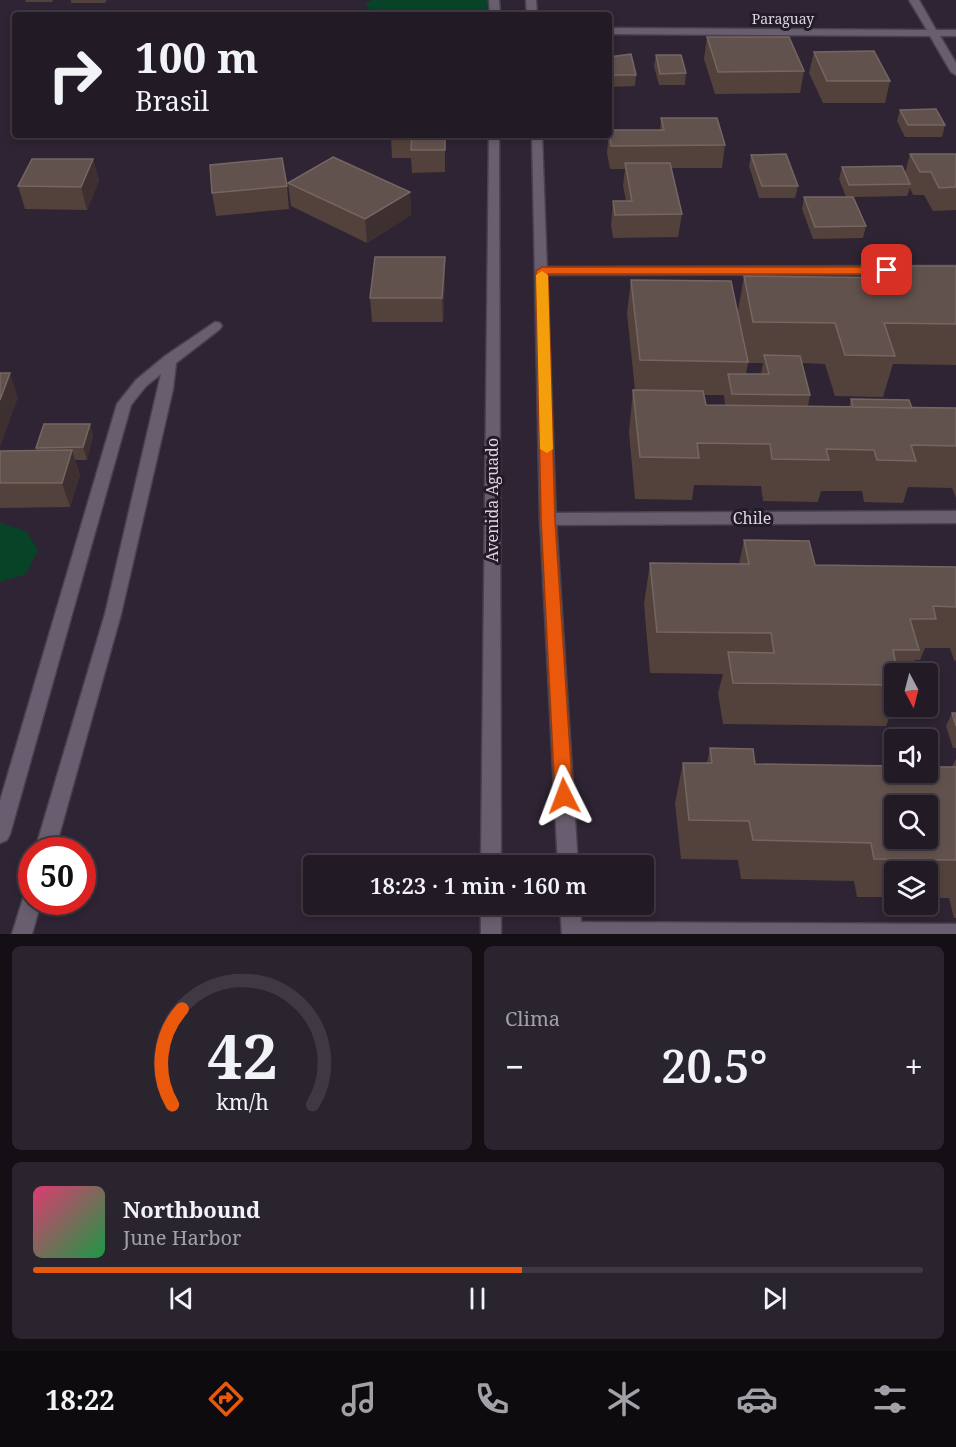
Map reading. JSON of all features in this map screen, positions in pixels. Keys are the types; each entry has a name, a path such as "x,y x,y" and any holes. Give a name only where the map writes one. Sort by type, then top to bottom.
{"street":[{"path":"914,0 956,72"},
{"name":"Paraguay","path":"612,31 956,33"},
{"name":"Avenida Aguado","path":"491,855 494,138"},
{"path":"537,138 548,519 567,855"},
{"path":"542,271 956,270"},
{"path":"0,834 124,404 130,392 215,326"},
{"path":"49,837 113,614 166,389 170,359"},
{"name":"Chile","path":"548,519 956,517"},
{"path":"22,934 27,915"},
{"path":"491,915 491,934"},
{"path":"571,915 572,933 956,934"}],"green space":[{"path":"372,0 500,0 503,12 372,12 365,4"},
{"path":"0,523 26,531 38,550 26,574 0,582"}],"building":[{"path":"707,37 789,37 804,71 718,72"},
{"path":"874,51 890,81 827,81 814,52"},
{"path":"631,54 636,75 612,75 612,57"},
{"path":"656,55 681,55 686,73 660,74"},
{"path":"936,109 945,125 908,125 900,110"},
{"path":"661,118 717,118 725,145 611,146 612,130 664,130"},
{"path":"412,138 445,138 445,150 411,150"},
{"path":"786,154 798,186 762,186 751,155"},
{"path":"910,154 956,154 956,187 939,188 931,172 920,172"},
{"path":"333,157 410,192 365,219 288,183"},
{"path":"282,158 287,186 212,193 210,165"},
{"path":"32,159 93,159 81,187 18,186"},
{"path":"625,163 670,163 682,214 615,215 613,201 632,201"},
{"path":"902,166 910,184 849,185 842,167"},
{"path":"804,197 853,197 866,226 815,227"},
{"path":"375,257 445,257 442,298 370,298"},
{"path":"902,266 956,266 956,324 884,323 895,356 845,355 835,323 753,322 744,276 907,278"},
{"path":"631,280 731,281 748,362 640,360"},
{"path":"764,355 800,356 810,395 732,394 728,374 769,374"},
{"path":"0,373 10,373 0,400"},
{"path":"633,390 703,391 706,405 956,408 956,446 911,445 916,461 877,460 874,450 826,449 829,460 772,459 770,444 697,443 699,458 640,457"},
{"path":"851,399 909,400 912,408 853,407"},
{"path":"44,424 90,424 83,447 36,448"},
{"path":"72,450 62,483 0,483 0,451"},
{"path":"744,540 809,541 815,565 956,567 956,607 933,606 936,619 910,619 919,650 893,650 896,663 884,663 884,685 733,683 728,652 774,653 771,633 657,632 650,563 749,564"},
{"path":"952,713 956,713 956,726"},
{"path":"710,748 753,749 755,764 884,766 884,783 938,783 938,767 956,767 956,860 874,859 871,843 753,840 749,821 689,820 683,763 712,763"}],"slow traffic":[{"path":"542,275 547,449"}],"route":[{"path":"564,796 548,519 542,271 887,270"}]}
